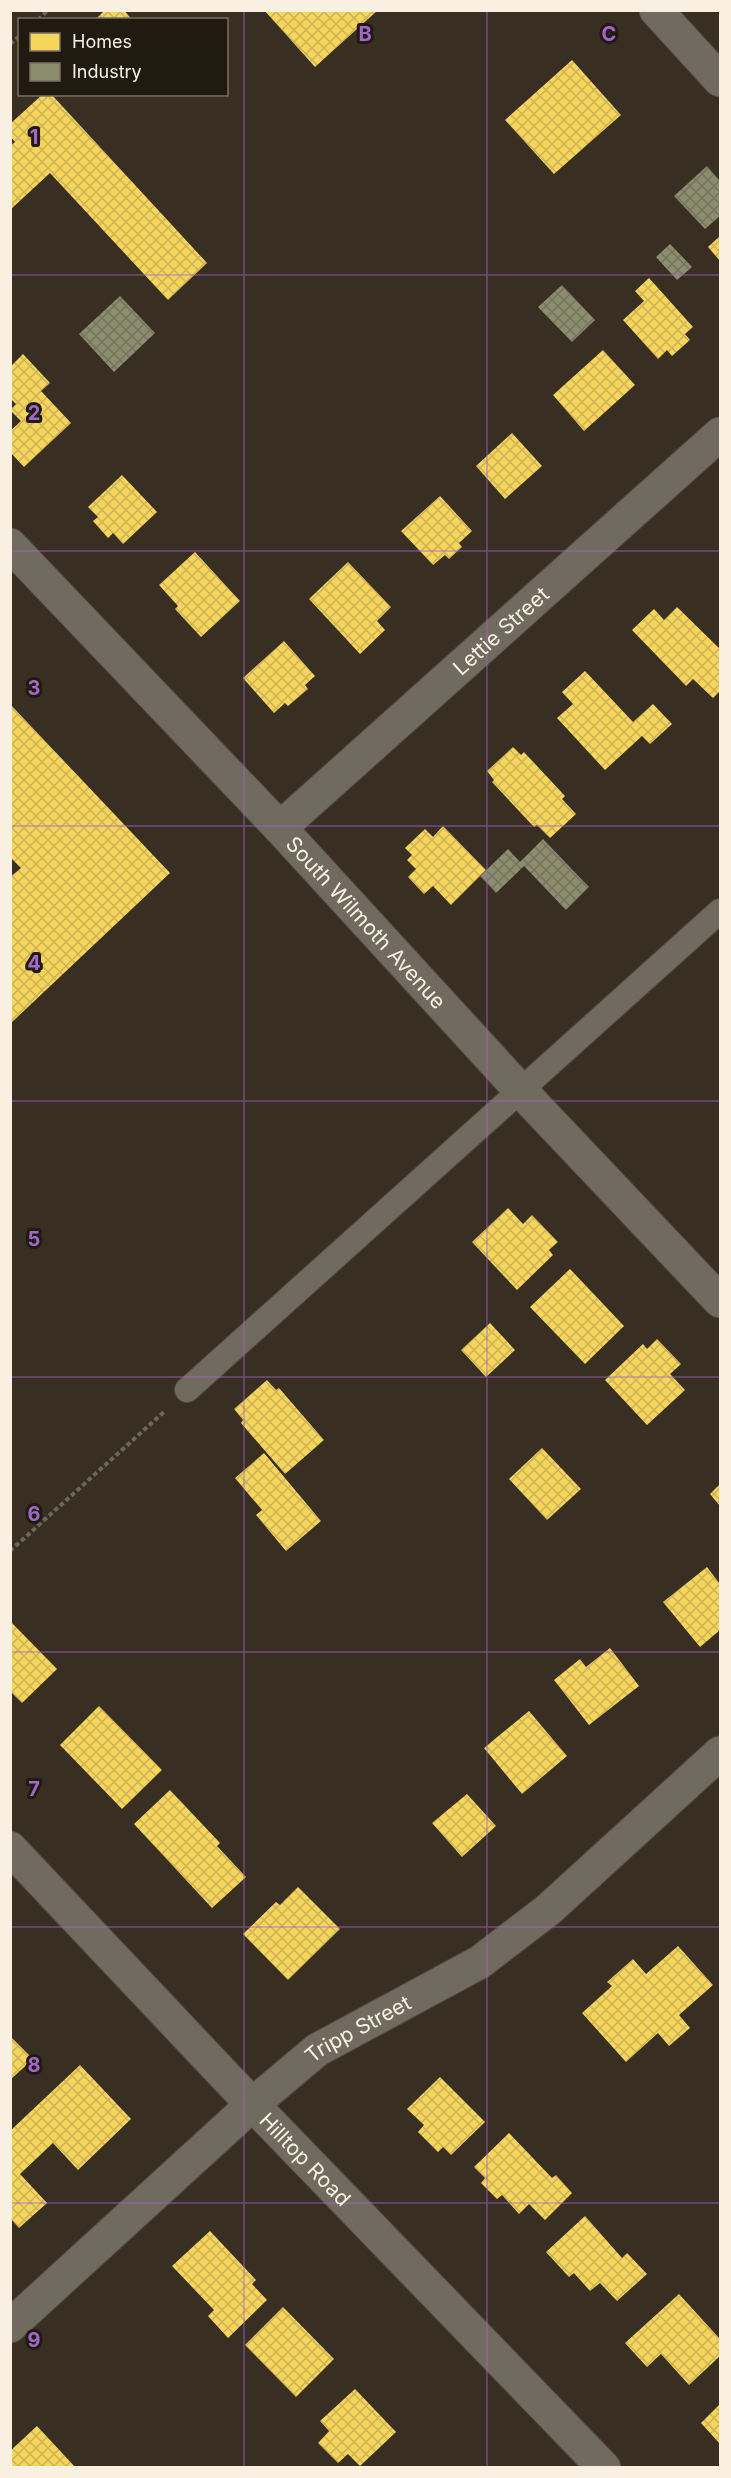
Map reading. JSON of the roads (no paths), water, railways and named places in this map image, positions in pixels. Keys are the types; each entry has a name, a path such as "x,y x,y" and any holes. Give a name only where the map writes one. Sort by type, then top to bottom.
{"street":[{"path":"656,10 720,80"},
{"name":"Lettie Street","path":"280,828 720,434"},
{"name":"South Wilmoth Avenue","path":"10,545 280,828 521,1091 720,1301"},
{"name":"Tripp Street","path":"10,2326 253,2104 317,2049 480,1962 548,1910 720,1753"},
{"name":"Hilltop Road","path":"10,1848 604,2468"}],"lane":[{"path":"188,1390 720,911"}]}
